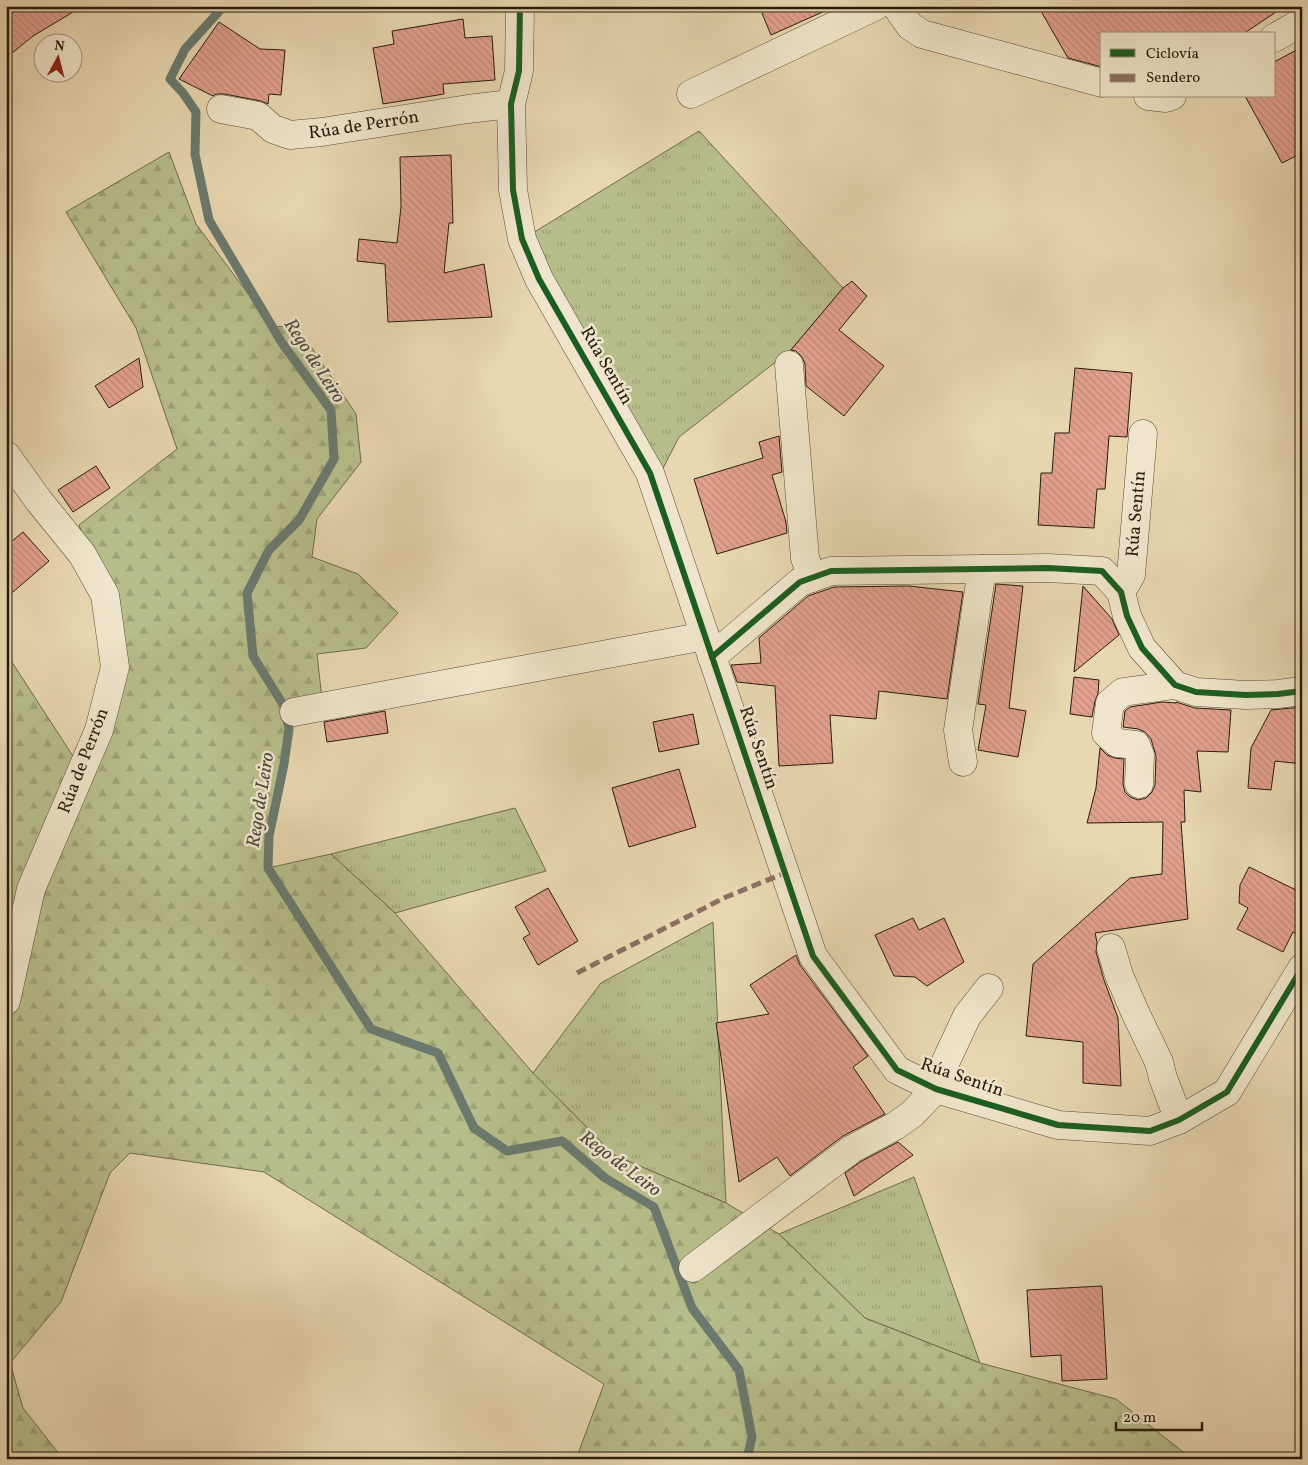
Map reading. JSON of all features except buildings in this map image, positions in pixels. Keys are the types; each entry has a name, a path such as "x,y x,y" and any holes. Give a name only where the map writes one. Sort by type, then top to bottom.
{"street":[{"path":"511,104 520,70 520,6"},
{"path":"691,94 876,6"},
{"path":"896,6 910,26 922,34 1100,83"},
{"path":"1276,37 1302,22"},
{"name":"Rúa de Perrón","path":"221,109 258,116 273,129 290,135 511,104"},
{"name":"Rúa Sentín","path":"511,104 513,190 522,239 539,279 650,473 813,956 898,1070 936,1089 1058,1125 1150,1131 1179,1120 1227,1092 1302,968"},
{"path":"789,365 805,558 812,578"},
{"name":"Rúa Sentín","path":"1121,592 1131,575 1143,434"},
{"name":"Rúa de Perrón","path":"6,455 82,554 105,595 114,667 99,730 32,889 6,1001"},
{"name":"Rúa Sentín","path":"708,647 800,582 831,571 1048,568 1102,570 1121,592 1127,616 1142,648 1175,685"},
{"path":"963,762 958,730 982,569"},
{"path":"294,712 708,647"},
{"path":"1139,784 1140,755 1136,745 1118,743 1106,733 1110,703 1123,692 1175,685 1196,692 1246,695 1302,692"},
{"path":"1111,948 1119,975 1159,1062 1179,1120"},
{"name":"Rúa Sentín","path":"936,1089 946,1061 967,1016 989,988"},
{"path":"693,1268 852,1149 912,1114 936,1089"}],"green space":[{"path":"699,131 843,288 791,350 679,437 654,486 523,239"},
{"path":"169,152 196,224 273,327 287,326 310,345 356,414 361,462 317,519 312,557 358,574 398,613 366,648 317,654 322,699 284,706 289,729 277,796 268,868 331,854 395,913 533,1073 614,1155 726,1203 779,1234 865,1318 980,1363 1116,1399 1192,1459 576,1459 604,1384 264,1172 130,1153 110,1173 61,1302 10,1363 23,1408 63,1459 6,1459 6,653 82,770 99,730 105,595 79,525 177,449 136,328 66,212"},
{"path":"515,808 546,871 395,913 331,854"},
{"path":"713,922 726,1203 614,1155 533,1073 601,983"},
{"path":"914,1177 980,1363 865,1318 779,1234"}],"waterway":[{"name":"Rego de Leiro","path":"224,6 185,49 170,79 183,93 196,112 195,154 209,220 282,343 331,410 334,459 299,520 269,550 247,593 253,656 284,706 289,729 284,764 269,836 268,868 371,1029 438,1053 474,1128 507,1151 562,1141 605,1178 654,1207 692,1308 739,1370 752,1437 747,1459"}],"marked path":[{"path":"577,973 726,897 785,873"}],"cycle path":[{"path":"520,6 519,71 511,104 513,190 522,239 539,279 650,473 813,956 897,1070 936,1089 1058,1125 1150,1131 1179,1120 1227,1092 1302,968"},
{"path":"712,657 800,582 831,571 1048,568 1102,571 1121,592 1127,616 1142,648 1175,685 1196,692 1246,695 1302,691"}]}
